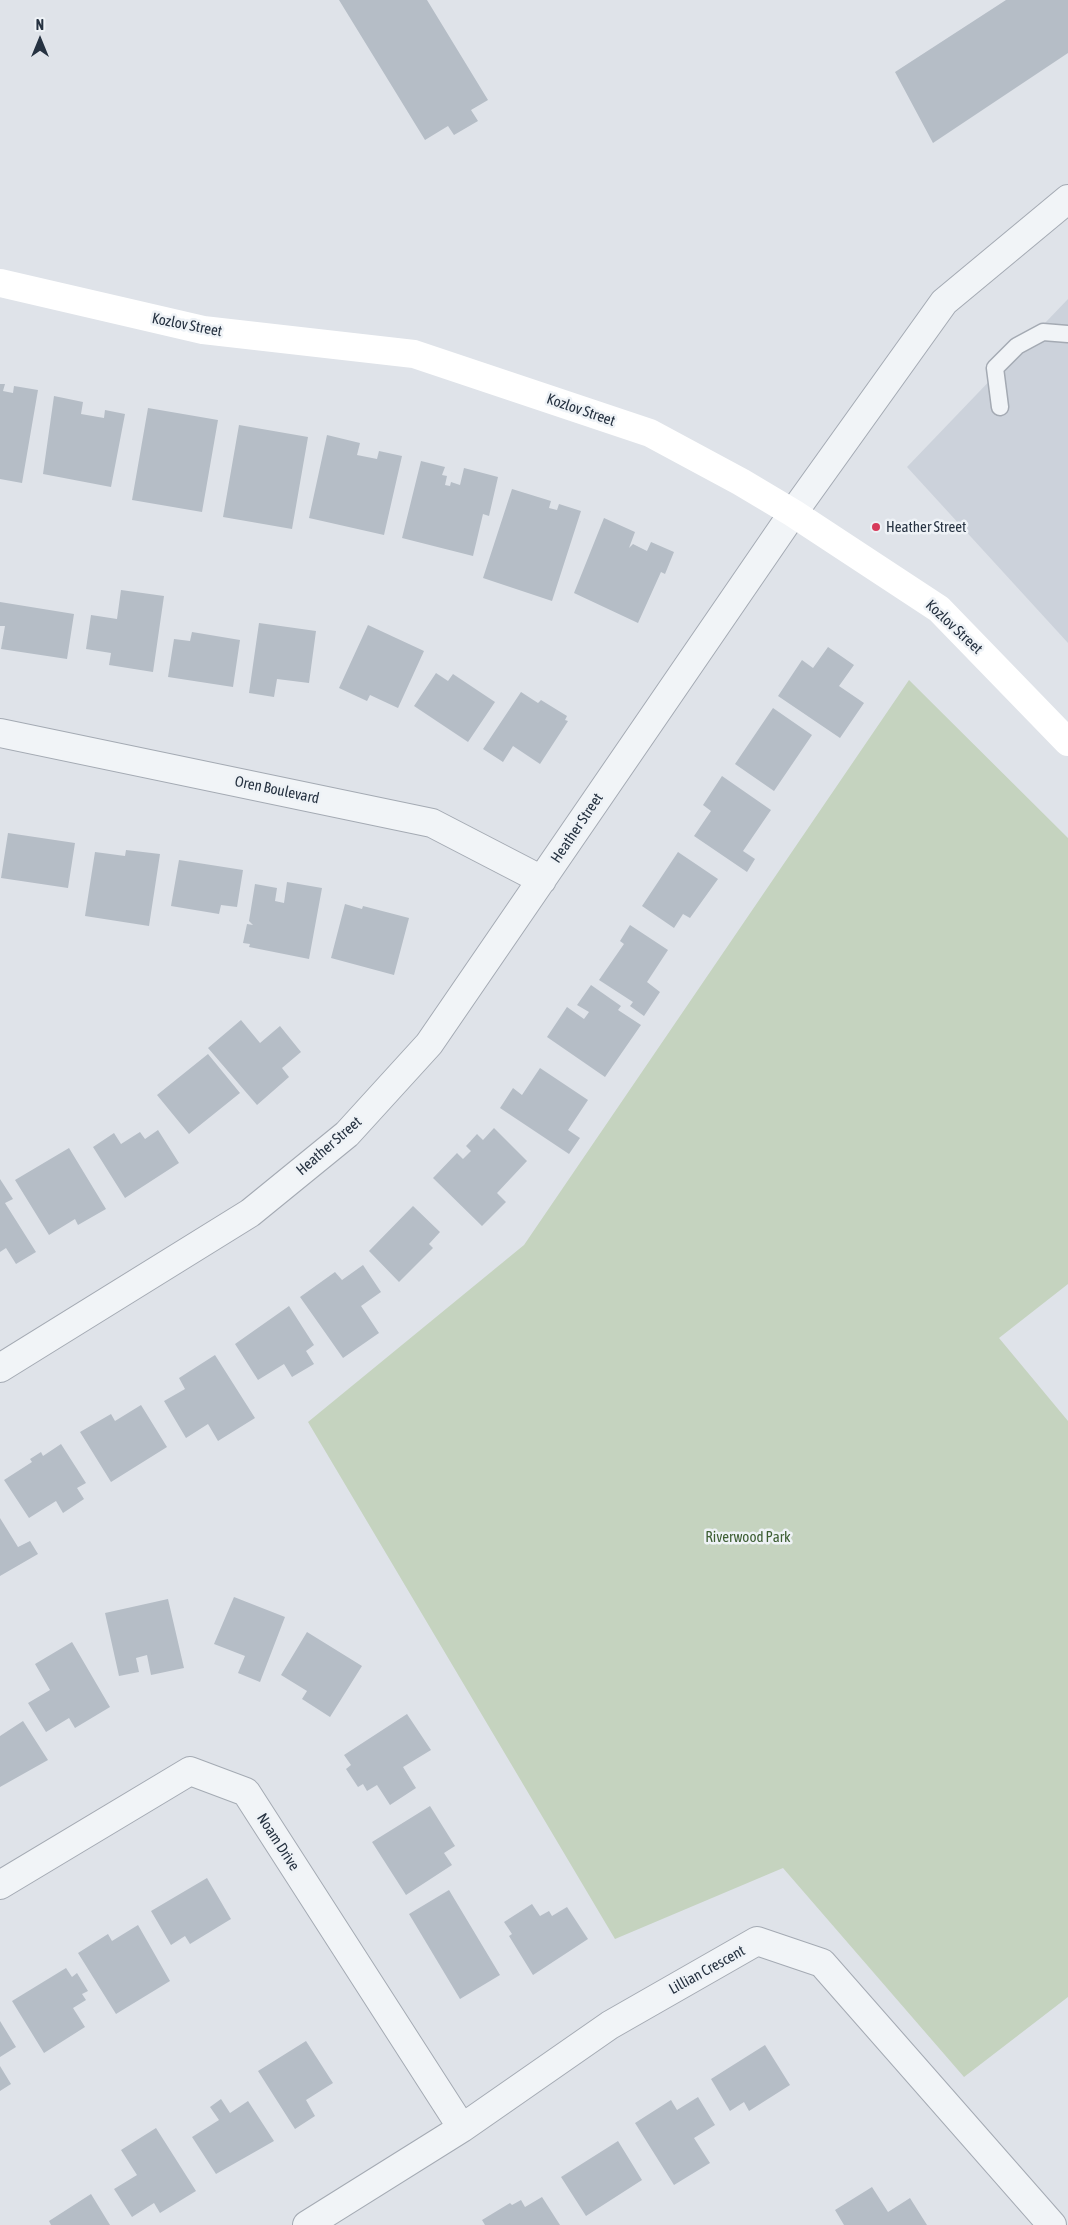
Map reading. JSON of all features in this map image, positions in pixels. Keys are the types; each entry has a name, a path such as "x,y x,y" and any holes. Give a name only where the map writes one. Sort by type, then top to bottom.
{"street":[{"name":"Heather Street","path":"0,1368 250,1213 347,1134 429,1044 793,513 944,302 1066,204"},
{"name":"Kozlov Street","path":"0,283 203,330 414,354 650,433 741,482 793,513 940,609 1068,742"},
{"name":"Oren Boulevard","path":"0,733 432,823 542,880"},
{"name":"Noam Drive","path":"0,1885 190,1771 246,1792 462,2128"},
{"name":"Lillian Crescent","path":"307,2225 462,2128 610,2025 757,1942 822,1963 1052,2225"}],"lane":[{"path":"1000,407 995,368 1017,346 1043,332 1068,334"}],"shaded area":[{"path":"1068,299 1068,643 907,467"}],"green space":[{"name":"Riverwood Park","path":"909,680 1068,838 1068,1284 999,1338 1068,1421 1068,1997 964,2077 783,1868 615,1939 308,1422 524,1245"}],"building":[{"path":"339,0 427,0 488,100 471,110 478,121 454,135 448,126 425,140"},
{"path":"1006,0 1068,0 1068,53 933,143 895,72"},
{"path":"0,384 5,384 3,391 13,393 14,386 38,390 22,483 0,479"},
{"path":"54,396 83,402 81,414 104,418 105,410 125,414 111,487 43,474"},
{"path":"148,408 218,420 202,512 132,500"},
{"path":"239,425 308,437 292,529 223,517"},
{"path":"327,435 360,443 357,455 377,459 379,451 402,456 384,535 309,518"},
{"path":"421,461 445,467 442,475 447,476 445,485 450,486 451,482 460,485 464,468 498,477 489,516 483,514 473,556 402,538"},
{"path":"512,489 551,501 549,508 557,510 559,504 581,511 552,601 483,578"},
{"path":"604,518 635,532 629,548 633,544 647,551 651,542 674,552 665,574 661,572 638,623 574,593"},
{"path":"121,590 164,596 153,672 109,665 111,653 86,649 91,615 117,619"},
{"path":"0,602 74,614 67,659 1,649 5,626 0,626"},
{"path":"259,623 316,631 309,683 277,679 274,697 249,693"},
{"path":"368,625 424,651 398,708 370,695 367,701 339,688"},
{"path":"192,632 240,640 233,687 168,677 174,639 190,641"},
{"path":"828,647 854,665 839,686 864,703 840,738 778,696 802,660 813,668"},
{"path":"436,673 448,681 453,674 495,702 468,742 414,706"},
{"path":"521,692 538,703 541,700 567,716 565,720 568,721 540,764 513,746 503,762 483,749"},
{"path":"773,708 812,735 774,791 735,764"},
{"path":"722,776 771,810 743,851 755,859 747,872 694,836 711,811 703,805"},
{"path":"8,833 75,843 68,888 1,878"},
{"path":"126,850 160,854 149,926 85,916 95,852 125,856"},
{"path":"678,852 718,879 690,918 683,914 674,928 642,906"},
{"path":"179,860 243,870 237,907 221,905 219,914 171,906"},
{"path":"287,882 322,888 309,959 249,947 250,944 243,943 247,924 253,925 249,921 255,884 277,888 275,901 284,903"},
{"path":"345,904 362,909 363,906 409,918 394,975 331,958"},
{"path":"630,925 668,950 647,982 660,992 644,1016 630,1006 633,1002 599,980 624,944 620,941"},
{"path":"591,985 621,1006 618,1010 641,1025 605,1077 547,1037 567,1007 584,1019 589,1012 577,1005"},
{"path":"241,1020 260,1043 280,1026 301,1052 282,1068 289,1077 257,1105 208,1048"},
{"path":"208,1054 240,1093 189,1134 157,1095"},
{"path":"540,1068 588,1100 568,1130 580,1138 569,1154 500,1108 513,1088 522,1095"},
{"path":"494,1128 527,1161 497,1193 506,1202 482,1226 433,1178 457,1153 463,1159 471,1151 466,1146 477,1134 483,1140"},
{"path":"158,1130 179,1163 125,1198 93,1147 114,1133 121,1144 140,1132 145,1139"},
{"path":"69,1148 106,1209 78,1225 75,1219 49,1235 15,1180"},
{"path":"0,1179 13,1199 5,1203 36,1252 16,1264 6,1248 0,1252"},
{"path":"413,1206 440,1232 429,1244 433,1248 399,1282 369,1251"},
{"path":"363,1265 381,1292 361,1306 379,1333 343,1358 300,1297 335,1272 342,1280"},
{"path":"289,1306 314,1345 306,1351 314,1364 292,1377 284,1364 258,1380 235,1344"},
{"path":"215,1355 255,1418 218,1441 208,1424 186,1438 164,1401 185,1389 179,1378"},
{"path":"141,1405 167,1447 111,1482 80,1432 111,1414 115,1421"},
{"path":"61,1444 86,1483 77,1488 84,1499 63,1513 56,1501 29,1518 4,1480 32,1462 30,1459 41,1452 43,1456"},
{"path":"0,1518 18,1547 30,1541 38,1554 0,1576"},
{"path":"234,1597 285,1617 260,1682 238,1673 245,1656 214,1644"},
{"path":"168,1599 184,1668 151,1675 147,1655 136,1658 139,1672 119,1676 105,1613"},
{"path":"307,1632 362,1666 330,1717 302,1699 307,1691 281,1675"},
{"path":"72,1642 110,1707 75,1728 69,1718 46,1732 28,1703 50,1690 35,1664"},
{"path":"407,1714 431,1750 403,1767 416,1788 390,1805 377,1785 367,1791 363,1784 358,1787 346,1769 351,1765 344,1755"},
{"path":"23,1721 48,1760 0,1787 0,1736"},
{"path":"430,1806 455,1846 444,1853 452,1865 406,1895 372,1842"},
{"path":"207,1878 231,1919 190,1944 185,1936 171,1945 151,1911"},
{"path":"449,1890 500,1975 460,1999 409,1914"},
{"path":"532,1904 540,1916 549,1911 552,1916 567,1907 588,1939 533,1975 509,1936 512,1934 504,1922"},
{"path":"138,1925 170,1981 116,2014 78,1953 108,1934 112,1941"},
{"path":"66,1968 72,1977 77,1973 88,1991 82,1994 86,2000 73,2008 85,2027 44,2053 12,2001"},
{"path":"0,2021 16,2047 0,2057"},
{"path":"306,2041 333,2083 306,2100 315,2116 295,2129 258,2071"},
{"path":"765,2045 790,2085 749,2111 744,2102 730,2111 711,2079"},
{"path":"0,2066 11,2084 0,2091"},
{"path":"698,2097 715,2125 694,2138 710,2163 674,2185 635,2123 671,2100 677,2110"},
{"path":"221,2099 230,2113 248,2101 274,2141 216,2174 192,2137 219,2120 210,2107"},
{"path":"156,2128 196,2191 160,2213 154,2203 132,2217 114,2189 137,2175 121,2150"},
{"path":"618,2141 642,2180 586,2216 561,2177"},
{"path":"872,2187 888,2212 910,2198 927,2225 844,2225 835,2210"},
{"path":"91,2194 110,2225 51,2225 49,2221"},
{"path":"542,2197 560,2225 485,2225 482,2220 510,2203 512,2205 521,2200 525,2207"}],"place":[{"name":"Heather Street","path":"876,527"}]}
